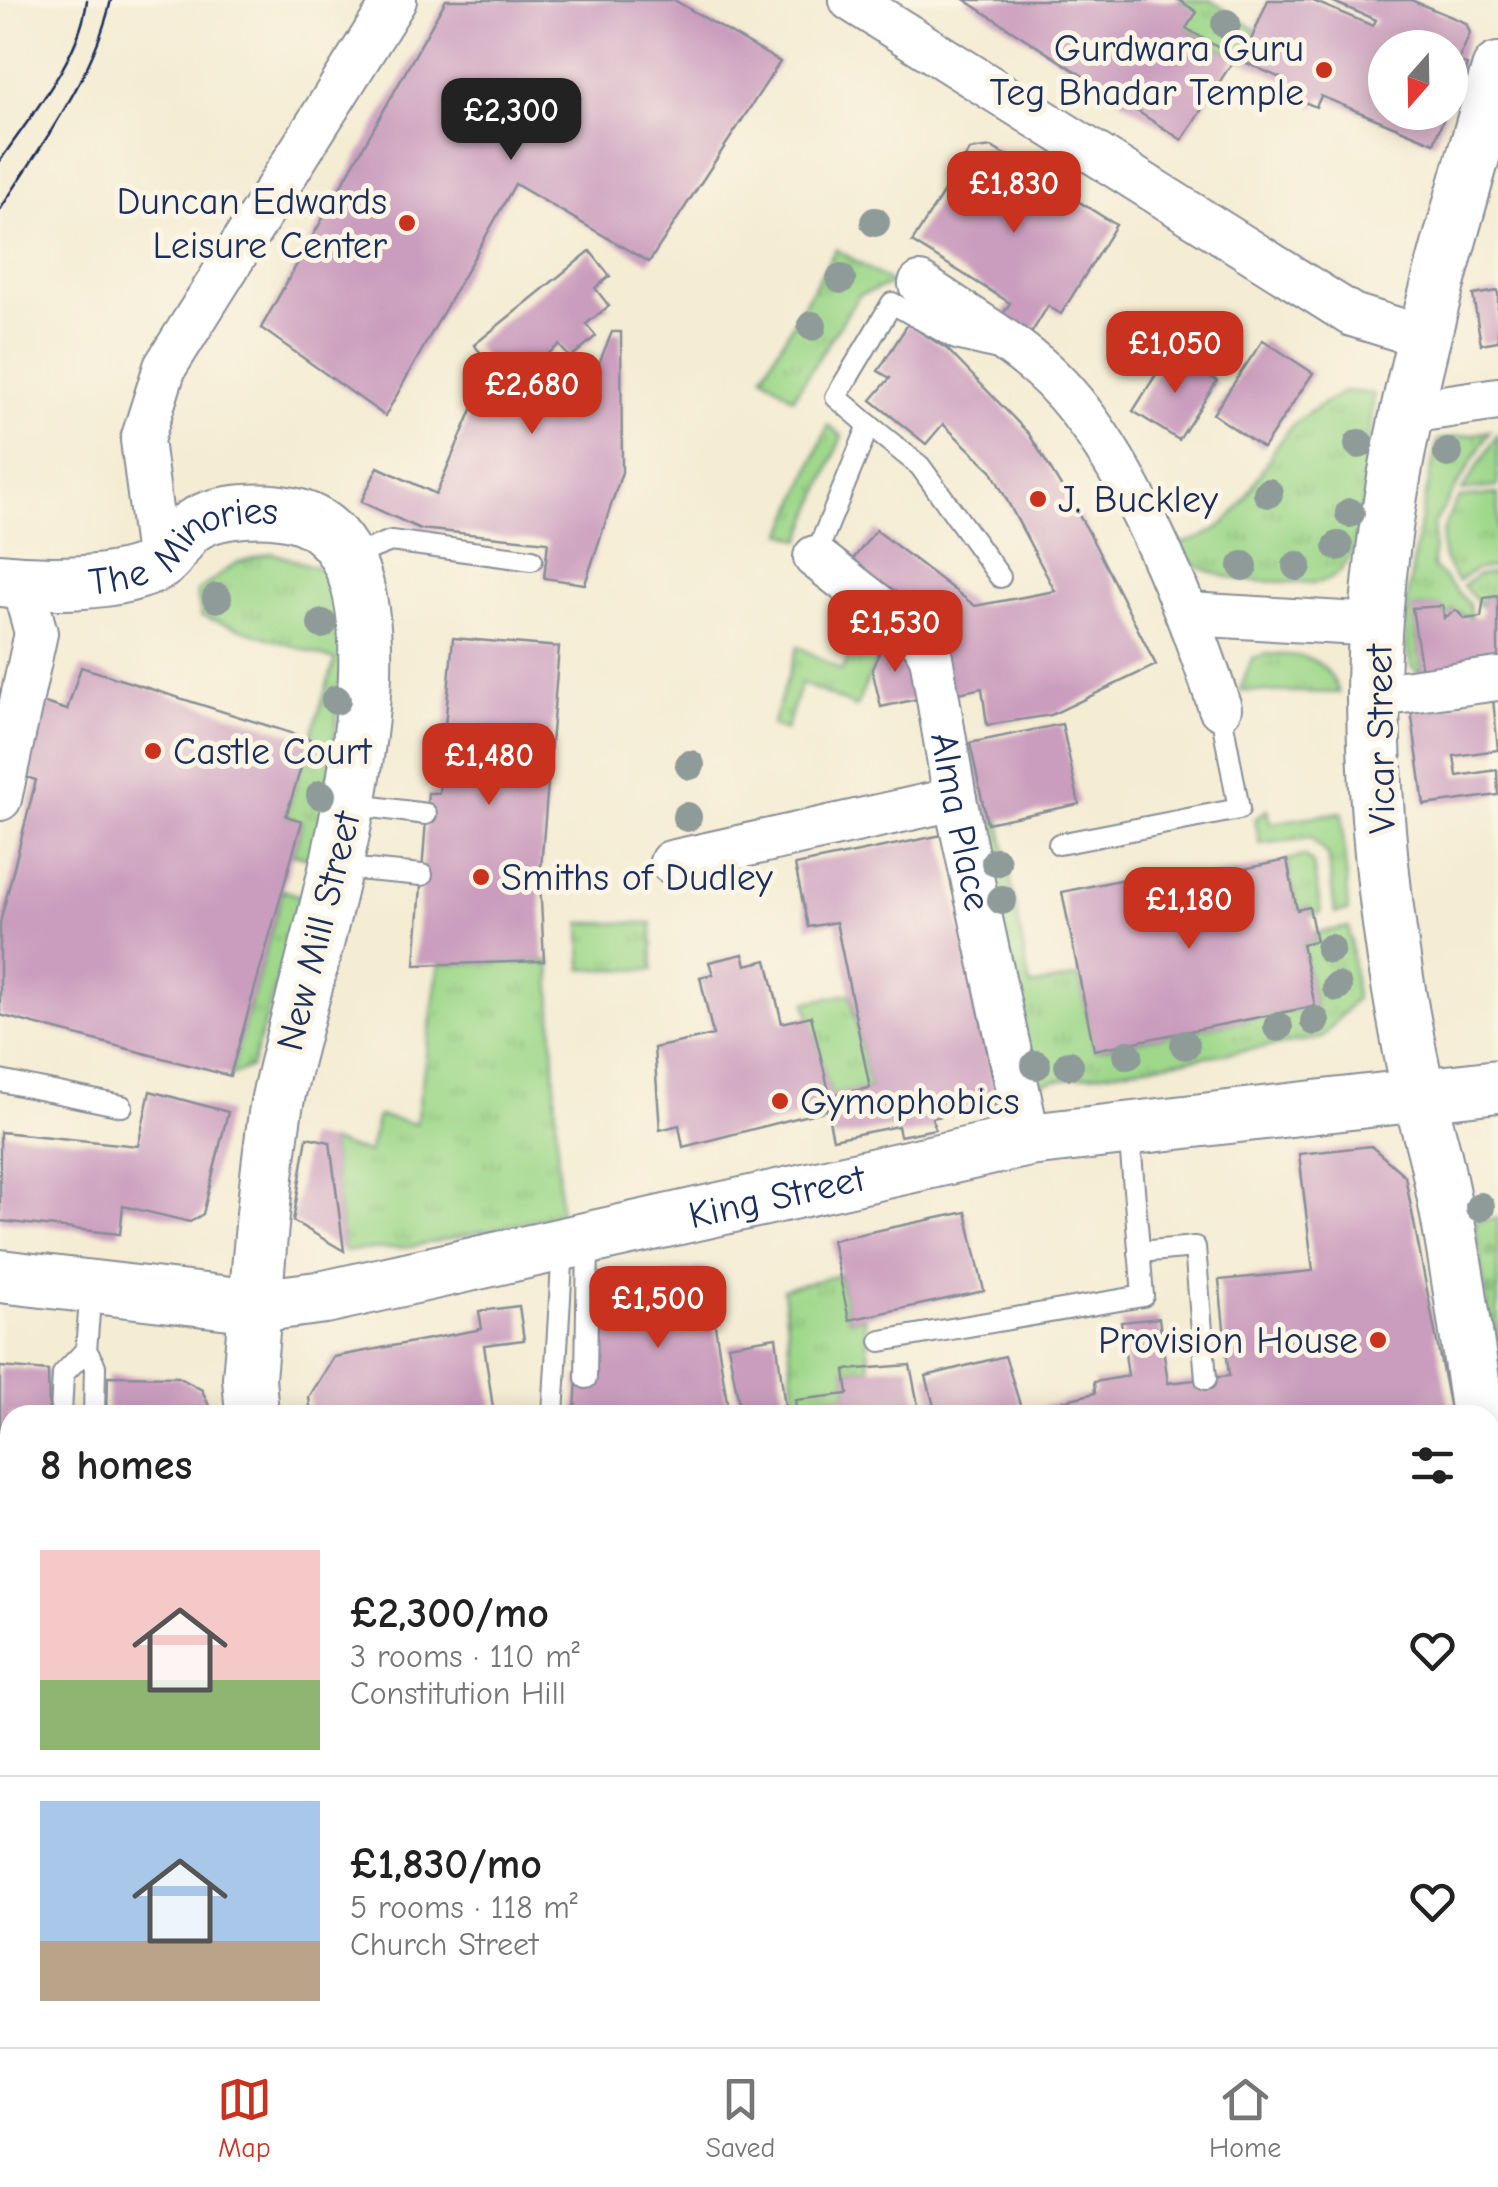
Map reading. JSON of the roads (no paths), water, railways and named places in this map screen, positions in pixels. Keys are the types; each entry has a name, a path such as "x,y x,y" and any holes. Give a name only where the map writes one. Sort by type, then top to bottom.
{"street":[{"path":"158,564 142,440 165,368 395,0"},
{"path":"852,0 1352,315 1423,337"},
{"name":"Vicar Street","path":"1477,1405 1456,1263 1420,1095 1390,922 1377,810 1373,696 1377,625 1408,412 1423,337 1498,69"},
{"path":"920,284 1040,367 1097,431 1189,614 1220,708"},
{"path":"1408,412 1498,399"},
{"name":"The Minories","path":"11,581 96,581 158,564 193,525 228,514 298,515 326,532 348,558"},
{"name":"Alma Place","path":"818,550 922,640 930,657 955,799 1029,1140"},
{"name":"New Mill Street","path":"251,1405 249,1378 275,1112 362,745 365,610 348,558"},
{"path":"0,799 36,632 11,581"},
{"path":"1189,614 1377,625"},
{"path":"1373,696 1498,679"},
{"path":"671,862 955,799"},
{"name":"King Street","path":"0,1276 256,1306 324,1297 1029,1140 1498,1086"}],"lane":[{"path":"1000,577 920,466 836,397 892,303 956,339 1020,354"},
{"path":"818,550 869,424"},
{"path":"348,558 391,541 532,560"},
{"path":"1060,844 1238,809 1220,708"},
{"path":"350,804 426,814"},
{"path":"334,867 422,875"},
{"path":"0,1082 122,1106"},
{"path":"881,1341 1143,1296 1128,1129"},
{"path":"575,1242 586,1378"},
{"path":"554,1405 575,1242"},
{"path":"1139,1252 1194,1247 1206,1379"},
{"path":"91,1288 86,1350 95,1366 94,1405"},
{"path":"61,1405 63,1374 86,1350"}],"tram line":[{"path":"0,161 65,64 83,22 87,0"},
{"path":"0,210 79,83 111,0"}],"place":[{"name":"Gurdwara Guru Teg Bhadar Temple","path":"1324,70"},
{"name":"Duncan Edwards Leisure Center","path":"407,223"},
{"name":"J. Buckley","path":"1038,499"},
{"name":"Castle Court","path":"153,751"},
{"name":"Smiths of Dudley","path":"481,877"},
{"name":"Gymophobics","path":"780,1101"},
{"name":"Provision House","path":"1378,1340"}]}
